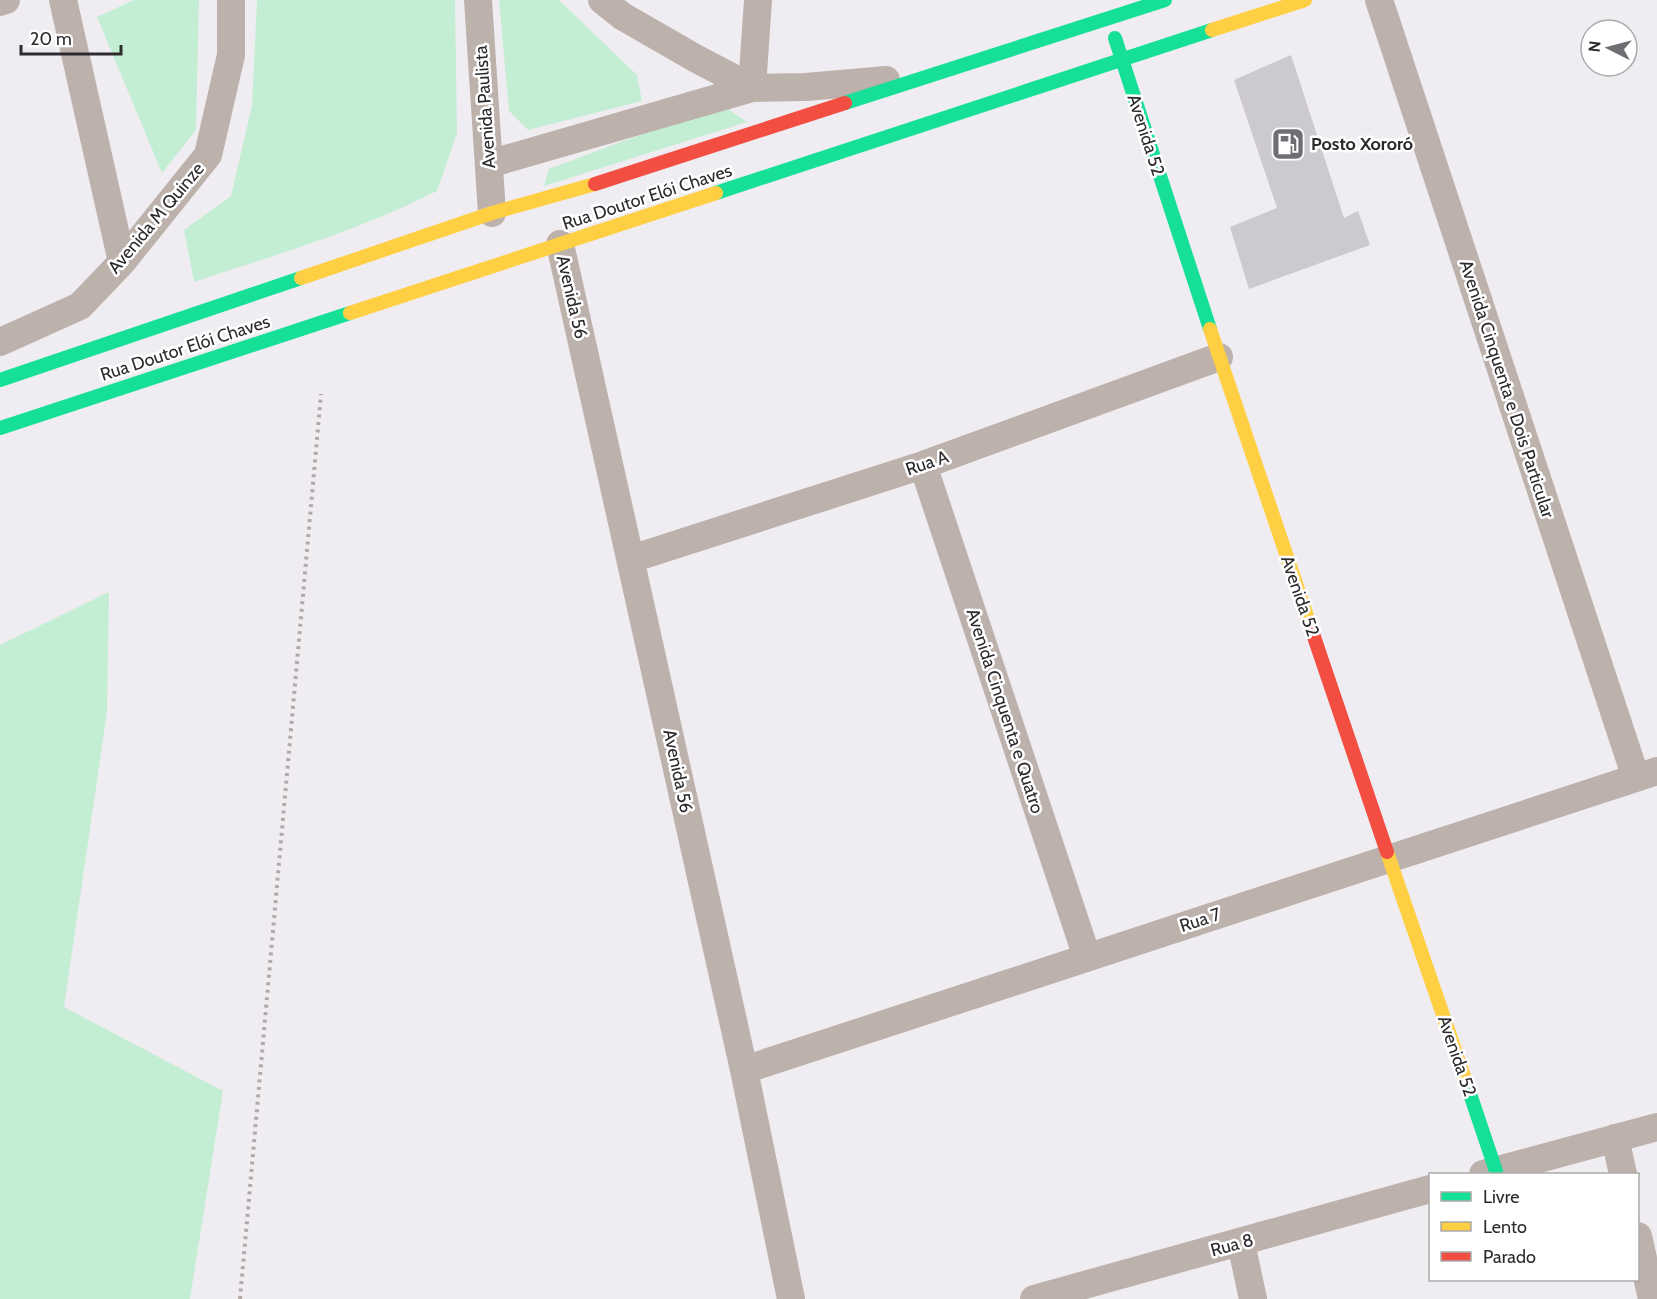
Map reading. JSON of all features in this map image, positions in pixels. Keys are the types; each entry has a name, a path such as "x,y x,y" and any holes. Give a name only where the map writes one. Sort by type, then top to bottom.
{"main road":[{"name":"Rua Doutor Elói Chaves","path":"0,380 492,213 559,195 936,73 1109,20 1165,0"},
{"name":"Rua Doutor Elói Chaves","path":"0,428 1305,0"},
{"name":"Avenida 52","path":"1109,20 1219,357 1389,860 1489,1173"}],"street":[{"path":"0,2 6,0"},
{"path":"63,0 122,262"},
{"name":"Avenida M Quinze","path":"0,342 80,306 122,262 208,155 231,55 231,0"},
{"name":"Avenida Paulista","path":"478,0 492,213"},
{"path":"602,0 632,21 695,58 752,88"},
{"path":"752,88 758,0"},
{"name":"Avenida Cinquenta e Dois Particular","path":"1379,0 1646,774"},
{"path":"489,164 752,88 852,84 936,73"},
{"name":"Avenida 56","path":"560,244 744,1070 791,1299"},
{"name":"Rua A","path":"631,559 923,465 1219,357"},
{"name":"Avenida Cinquenta e Quatro","path":"923,465 1087,957"},
{"name":"Rua 7","path":"744,1070 1646,774"},
{"path":"1489,1173 1657,1127"},
{"path":"1615,1138 1623,1173"},
{"name":"Rua 8","path":"1034,1299 1429,1190"},
{"path":"1639,1240 1652,1299"},
{"path":"1241,1243 1252,1299"}],"path":[{"path":"240,1299 321,394"}],"green space":[{"path":"134,0 199,0 196,130 162,173 97,17"},
{"path":"257,0 455,0 457,133 437,191 348,230 194,282 184,230 231,196 252,105"},
{"path":"499,0 559,0 637,75 642,101 528,130 509,111"},
{"path":"723,106 747,122 544,186 549,169 679,120"},
{"path":"109,592 107,712 64,1007 223,1091 190,1299 0,1299 0,645"}],"building":[{"name":"Posto Xororó","path":"1291,55 1344,218 1358,211 1370,245 1249,289 1230,227 1277,208 1234,80"}],"traffic: fast":[{"path":"845,103 1165,0"},
{"path":"716,193 1212,30"},
{"path":"1115,38 1210,329"},
{"path":"0,380 301,278"},
{"path":"0,428 350,313"},
{"path":"1465,1079 1496,1171"}],"traffic: slow":[{"path":"1212,30 1305,0"},
{"path":"301,278 492,213 595,184"},
{"path":"350,313 716,193"},
{"path":"1210,329 1311,628"},
{"path":"1387,852 1465,1079"}],"traffic: jam":[{"path":"595,184 845,103"},
{"path":"1311,628 1387,852"}],"place":[{"name":"Posto Xororó","path":"1288,144"}]}
